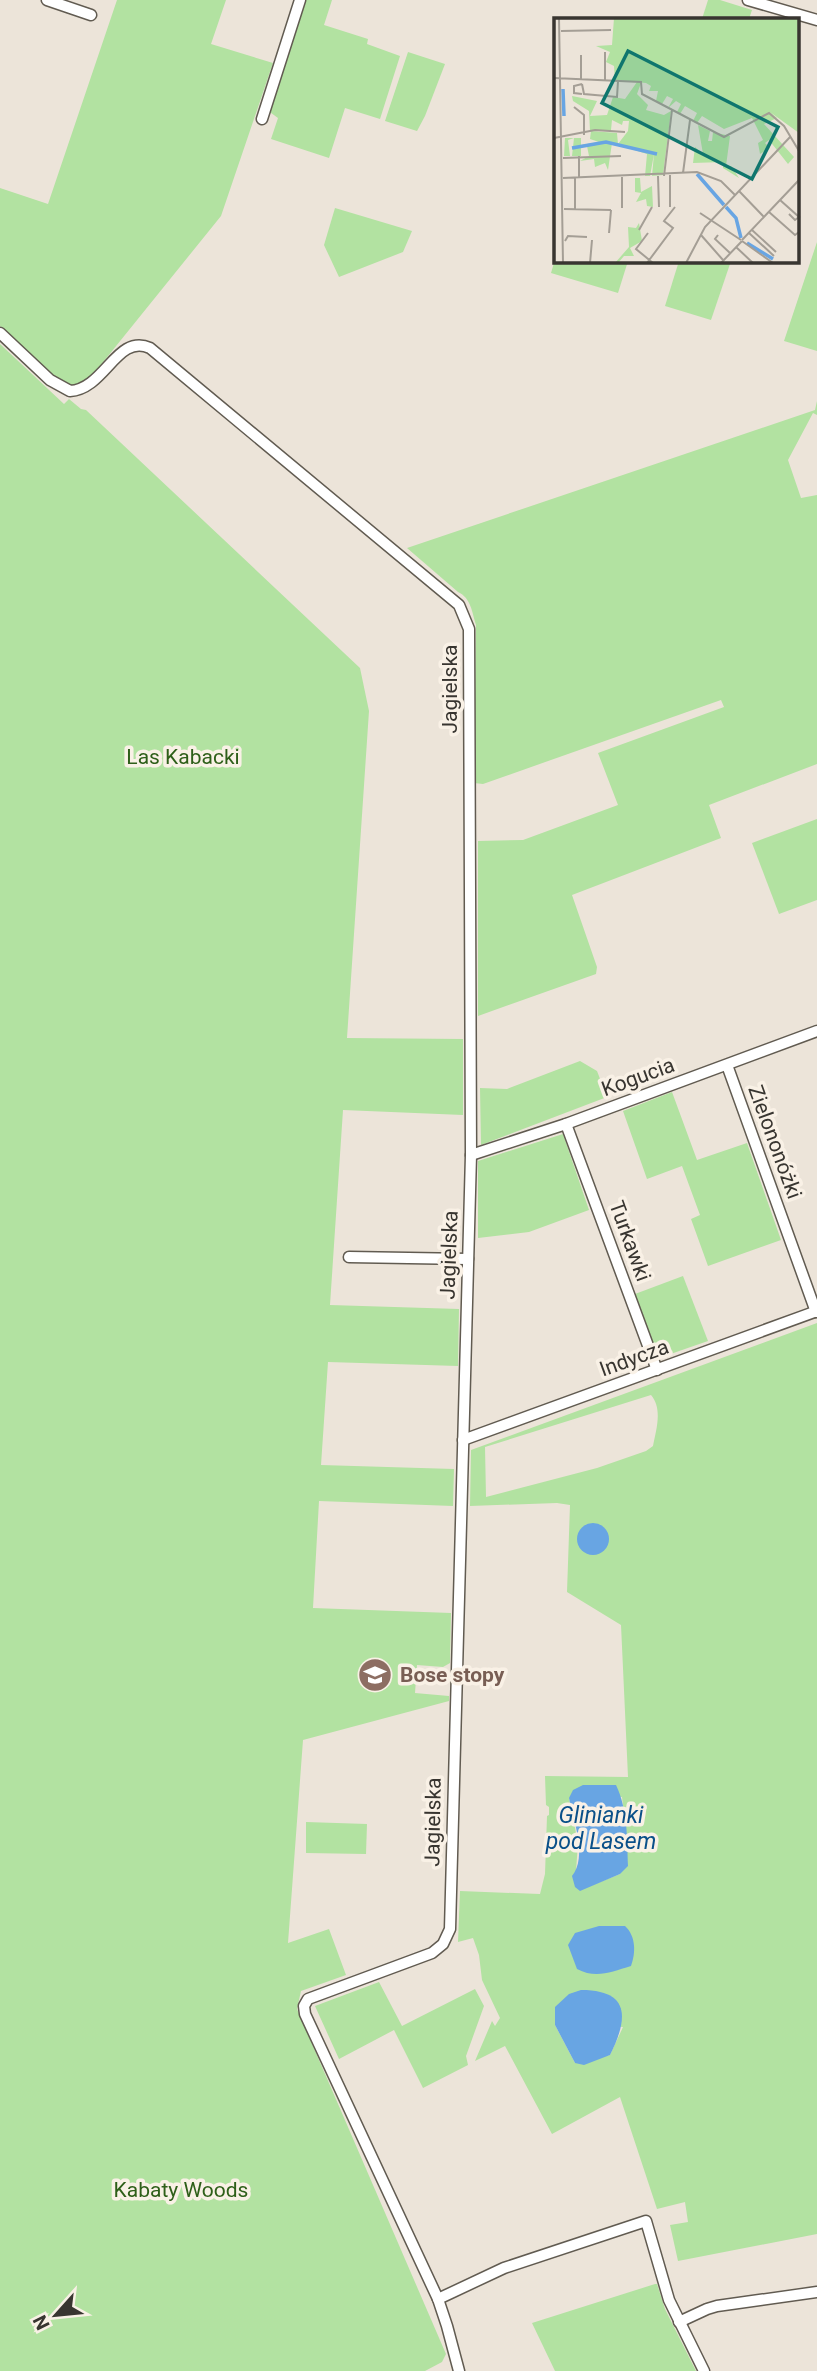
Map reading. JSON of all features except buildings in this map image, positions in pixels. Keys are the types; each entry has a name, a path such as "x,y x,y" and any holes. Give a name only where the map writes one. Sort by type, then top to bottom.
{"street":[{"path":"47,0 91,15"},
{"path":"262,119 300,0"},
{"path":"748,0 817,20"},
{"name":"Jagielska","path":"0,333 50,380 70,391 88,387 126,348 140,344 150,348 452,599 464,614 469,629 471,1156 450,1929 443,1944 432,1953 307,1999 304,2006 304,2014 438,2300 459,2371"},
{"name":"Kogucia","path":"471,1156 566,1124 817,1031"},
{"name":"Zielononóżki","path":"727,1065 816,1312"},
{"name":"Turkawki","path":"566,1124 657,1370"},
{"path":"349,1257 468,1259"},
{"name":"Indycza","path":"463,1440 816,1312"},
{"path":"438,2300 503,2268 646,2221 669,2300 704,2371"},
{"path":"679,2322 717,2306 817,2292"}],"green space":[{"path":"117,0 226,0 211,44 273,63 221,216 83,387 68,385 58,380 0,326 0,188 48,204"},
{"path":"303,0 332,0 324,25 368,39 367,44 400,56 380,119 345,108 329,158 271,139 278,118 267,110"},
{"path":"708,0 720,0 752,10 749,18 702,18"},
{"path":"408,52 445,64 417,131 385,121"},
{"path":"335,208 412,231 403,252 339,277 324,245"},
{"path":"817,242 817,351 784,341"},
{"path":"554,262 628,262 618,293 551,273"},
{"path":"679,262 731,262 711,320 665,306"},
{"name":"Kabaty Woods","path":"0,344 64,404 69,399 86,410 360,668 369,711 347,1038 463,1039 463,1115 343,1110 330,1305 459,1309 458,1366 328,1362 321,1465 454,1469 453,1506 319,1501 313,1608 451,1613 450,1663 443,1667 417,1665 415,1693 449,1696 449,1701 303,1740 288,1943 329,1929 346,1975 301,1991 297,2009 446,2354 442,2362 425,2371 0,2371"},
{"path":"817,401 817,415 813,413 788,460 801,498 817,495 817,764 709,805 721,838 572,895 597,967 596,974 478,1016 478,841 523,840 618,805 598,753 724,707 721,700 483,784 474,783 476,625 472,610 466,598 407,548 815,410"},
{"path":"817,819 817,900 779,914 752,843"},
{"path":"580,1061 597,1071 607,1097 481,1145 480,1088 507,1089"},
{"path":"672,1092 697,1160 747,1143 781,1240 708,1266 691,1219 700,1215 682,1166 647,1179 623,1111"},
{"path":"563,1134 589,1210 529,1232 478,1238 478,1161"},
{"path":"683,1276 708,1341 659,1358 635,1294"},
{"path":"817,1323 817,2234 678,2261 670,2225 688,2222 685,2202 657,2209 620,2097 552,2134 505,2046 475,2061 492,2021 495,2026 500,2018 482,1980 479,1955 473,1938 458,1942 460,1891 540,1894 545,1874 549,1815 545,1776 628,1777 621,1625 567,1592 570,1505 557,1503 470,1506 471,1450","holes":["651,1395 657,1407 658,1420 653,1446 646,1451 597,1468 486,1497 485,1447","622,1797 627,1840 620,1874 580,1890 576,1871 578,1843 569,1798","555,2025 623,2027 610,2055 575,2063"]},
{"path":"306,1822 367,1824 366,1854 306,1853"},
{"path":"379,1982 402,2026 475,1989 484,2006 466,2056 468,2065 423,2088 394,2030 339,2059 315,2006"},
{"path":"655,2284 696,2371 555,2371 532,2323"}],"water":[{"path":"593,1523 605,1527 609,1539 605,1551 593,1555 581,1551 577,1539 581,1527"},
{"name":"Glinianki pod Lasem","path":"583,1785 616,1785 625,1814 628,1866 620,1874 580,1891 575,1887 572,1876 577,1868 579,1849 569,1798 573,1790"},
{"path":"599,1926 625,1926 629,1930 634,1945 631,1966 597,1974 577,1969 568,1945 575,1933"},
{"path":"581,1990 609,1995 617,2001 622,2019 610,2055 584,2065 575,2063 555,2025 555,2007 569,1994"}],"place":[{"name":"Bose stopy","path":"375,1675"}],"park label":[{"name":"Las Kabacki","path":"183,757"}]}
